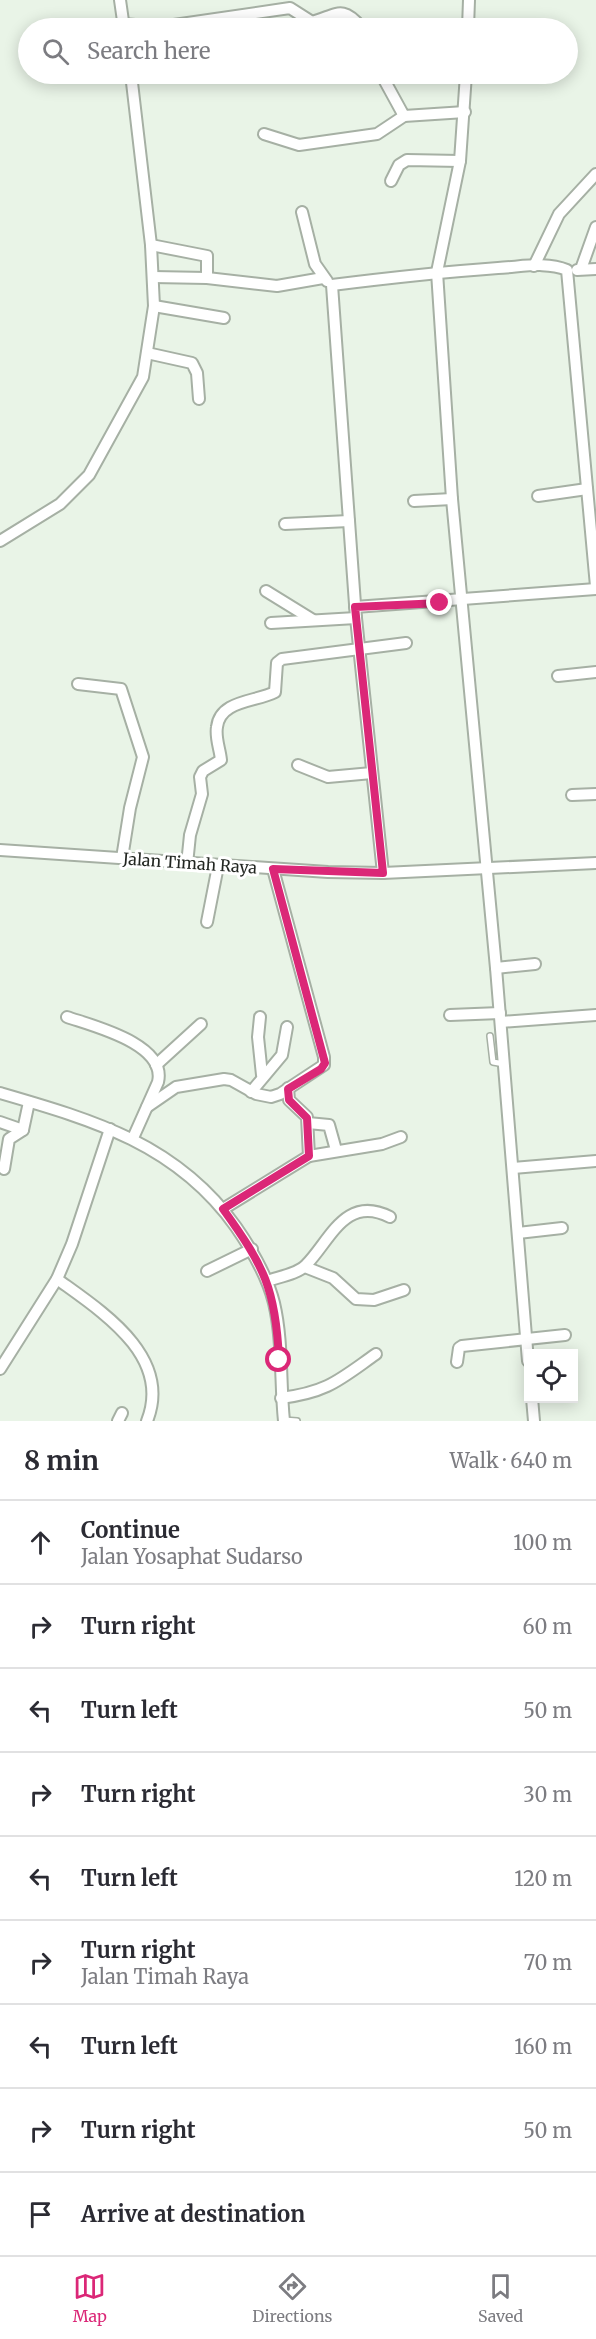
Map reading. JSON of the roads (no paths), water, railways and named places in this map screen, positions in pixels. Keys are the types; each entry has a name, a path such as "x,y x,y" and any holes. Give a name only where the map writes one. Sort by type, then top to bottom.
{"street":[{"path":"120,0 123,18"},
{"path":"468,18 469,0"},
{"path":"222,18 290,8 306,18"},
{"path":"322,18 337,12 349,18"},
{"path":"0,541 60,504 89,475 138,388 147,353 154,306 151,245 132,84"},
{"path":"386,84 404,116"},
{"path":"466,84 460,162 436,272 452,500 496,968 527,1349"},
{"path":"264,134 278,136 299,145 377,134 404,116 465,112"},
{"path":"391,181 399,165 407,160 460,162"},
{"path":"534,266 559,214 596,174"},
{"path":"302,212 315,264 328,282 359,647 383,873"},
{"path":"581,269 596,227"},
{"path":"151,245 207,256 207,278"},
{"path":"153,277 207,278 277,286 534,266 558,266 567,270 596,269"},
{"path":"271,623 596,587 593,529 587,489 567,270"},
{"path":"154,306 224,318"},
{"path":"147,353 192,363 197,373 199,399"},
{"path":"538,496 587,489"},
{"path":"414,501 452,500"},
{"path":"285,524 348,521"},
{"path":"266,591 314,620"},
{"path":"187,864 190,835 201,796 200,777 203,771 221,759 217,730 224,711 240,703 275,692 277,665 280,660 359,647 406,643"},
{"path":"558,676 596,672"},
{"path":"78,684 121,689 142,754 122,858"},
{"path":"298,765 328,777 372,773"},
{"path":"572,795 596,794"},
{"name":"Jalan Timah Raya","path":"0,850 218,866 383,873 486,866 596,863"},
{"path":"207,922 218,866"},
{"path":"147,1107 176,1087 221,1079 231,1080 252,1092 271,1097 321,1069 325,1060 273,869"},
{"path":"496,968 535,964"},
{"path":"450,1016 500,1018 596,1015"},
{"path":"67,1017 120,1035 133,1042 156,1065 159,1078 133,1138"},
{"path":"260,1017 258,1037 262,1075"},
{"path":"156,1065 201,1024"},
{"path":"252,1092 262,1075 284,1052 287,1027"},
{"path":"288,1089 289,1100 306,1116 309,1156"},
{"path":"0,1094 133,1138 175,1164 211,1194 252,1249 267,1281 277,1323 284,1420"},
{"path":"4,1169 9,1138 23,1130 29,1102"},
{"path":"0,1122 23,1130"},
{"path":"308,1123 329,1125 336,1150"},
{"path":"0,1369 57,1279 80,1223 110,1129"},
{"path":"223,1209 309,1156 382,1144 401,1137"},
{"path":"513,1168 596,1161"},
{"path":"267,1281 305,1267 332,1229 341,1222 369,1211 378,1211 390,1217"},
{"path":"518,1233 562,1228"},
{"path":"207,1271 252,1249"},
{"path":"305,1267 333,1278 356,1299 374,1300 404,1290"},
{"path":"57,1279 99,1310 129,1338 140,1352 149,1371 152,1387 151,1410 147,1421"},
{"path":"458,1362 459,1349 462,1346 565,1335"},
{"path":"281,1398 317,1392 336,1383 376,1354"},
{"path":"532,1403 534,1421"}],"lane":[{"path":"490,1035 493,1062 504,1064"},
{"path":"284,1420 297,1421"}]}
